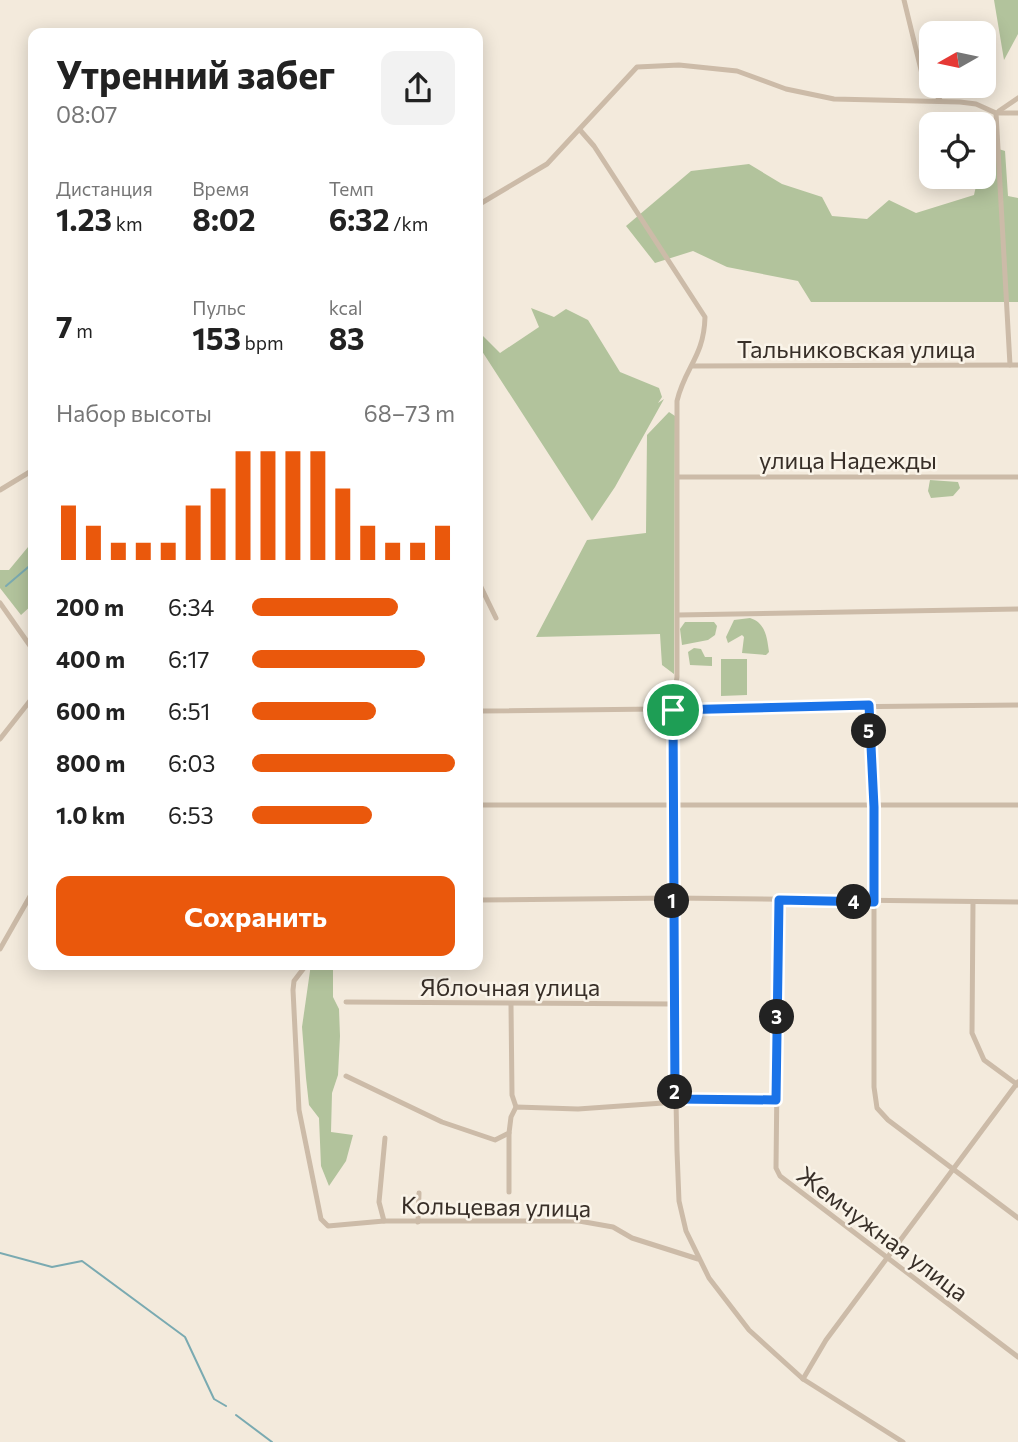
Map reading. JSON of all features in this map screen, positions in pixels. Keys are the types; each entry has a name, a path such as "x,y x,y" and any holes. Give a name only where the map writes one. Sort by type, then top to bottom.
{"street":[{"path":"904,0 923,78 929,89 943,102"},
{"path":"483,202 547,164 637,67 679,65 737,71 786,89 834,99 976,104 994,112"},
{"path":"996,113 1018,97"},
{"path":"996,113 1018,113"},
{"path":"996,113 1010,365"},
{"path":"580,130 594,146 645,226 688,285 705,317 704,337 693,366 681,385 677,401 677,677 673,710 672,898 679,1201 686,1231 698,1259 749,1330 803,1379 903,1442"},
{"name":"Тальниковская улица","path":"693,366 1018,365"},
{"path":"0,490 28,473"},
{"name":"улица Надежды","path":"678,477 1018,477"},
{"path":"483,591 496,618"},
{"path":"0,603 28,643"},
{"path":"677,615 1018,609"},
{"path":"0,739 28,703"},
{"path":"869,705 874,807 874,1087 877,1108 888,1120 952,1171 1018,1219"},
{"path":"483,711 1018,705"},
{"path":"483,805 1018,805"},
{"path":"483,900 672,898 1018,902"},
{"name":"Жемчужная улица","path":"779,900 776,1168 780,1176 1018,1357"},
{"path":"803,1379 826,1340 1017,1084 984,1060 972,1033 973,902"},
{"path":"0,949 28,905"},
{"path":"302,970 294,981 293,990 299,1110 321,1219 328,1226 384,1222"},
{"name":"Яблочная улица","path":"346,1002 511,1005 674,1003"},
{"path":"509,1192 509,1133 511,1117 516,1107 512,1095 511,1005"},
{"path":"346,1076 482,1138 495,1140 509,1133"},
{"path":"516,1107 578,1109 663,1103 675,1099 776,1100"},
{"name":"Кольцевая улица","path":"385,1138 379,1202 384,1222 579,1221 613,1227 632,1238 698,1259"},
{"path":"418,1222 419,1193"}],"green space":[{"path":"994,0 1018,0 1018,34 1004,60"},
{"path":"996,148 1005,151 1008,196 1018,198 1018,302 811,302 798,281 727,267 693,251 655,263 626,226 691,171 749,164 782,184 822,197 832,216 867,219 889,200 916,213 974,195 975,189 996,189"},
{"path":"531,308 554,317 566,309 588,320 620,372 659,388 662,397 658,403 664,399 615,487 592,521 483,353 483,336 500,353 539,327"},
{"path":"669,412 675,416 674,674 662,665 660,634 536,637 587,540 646,533 647,435"},
{"path":"930,480 958,482 960,488 953,496 931,498 928,491"},
{"path":"28,547 28,609 21,615 0,588 0,570 9,570"},
{"path":"750,618 759,623 765,632 769,652 766,655 742,653 742,635 728,643 726,637 734,620"},
{"path":"685,622 714,622 717,626 715,635 708,640 682,645 680,629"},
{"path":"694,648 701,649 705,657 712,657 712,666 690,665 688,652"},
{"path":"721,659 747,659 747,695 721,696"},
{"path":"310,970 333,970 333,997 339,1009 340,1036 338,1075 332,1093 331,1132 353,1135 346,1161 329,1186 321,1166 319,1118 309,1105 302,1027"}],"waterway":[{"path":"6,586 28,567"},
{"path":"0,1253 52,1267 82,1261 185,1337 214,1399 226,1406"},
{"path":"236,1415 272,1442"}],"route":[{"path":"869,705 869,755 874,807 874,902 779,900 776,1100 675,1099 673,710 869,705"}]}
